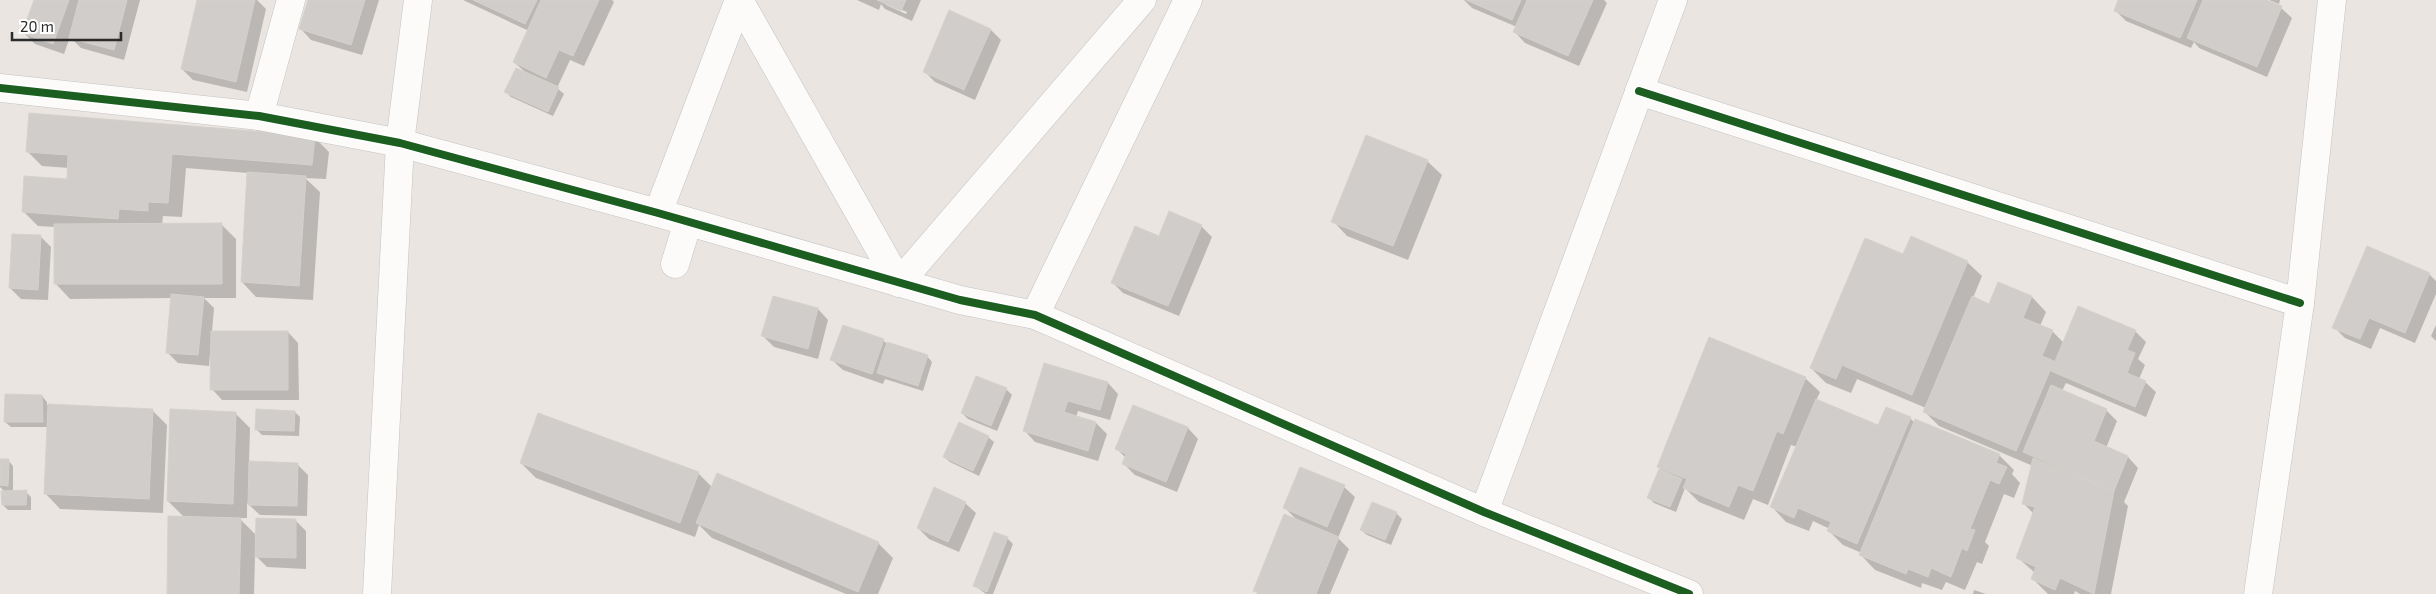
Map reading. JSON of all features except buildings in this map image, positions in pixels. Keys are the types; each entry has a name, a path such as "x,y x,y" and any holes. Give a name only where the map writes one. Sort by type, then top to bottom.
{"street":[{"path":"259,116 291,0"},
{"path":"377,594 400,143 418,0"},
{"path":"658,213 739,0"},
{"path":"739,0 899,283"},
{"path":"899,283 1142,0"},
{"path":"1035,315 1188,0"},
{"path":"1484,512 1673,0"},
{"path":"2258,594 2300,302 2332,0"},
{"path":"1639,91 2300,302"},
{"path":"1,94 259,116 400,143 658,213 960,300 1035,315 1484,512 1688,594"},
{"path":"675,264 688,222"}],"cycle path":[{"path":"0,88 259,116 400,143 658,213 960,300 1035,315 1484,512 1689,594"},
{"path":"1639,91 2300,303"}]}
